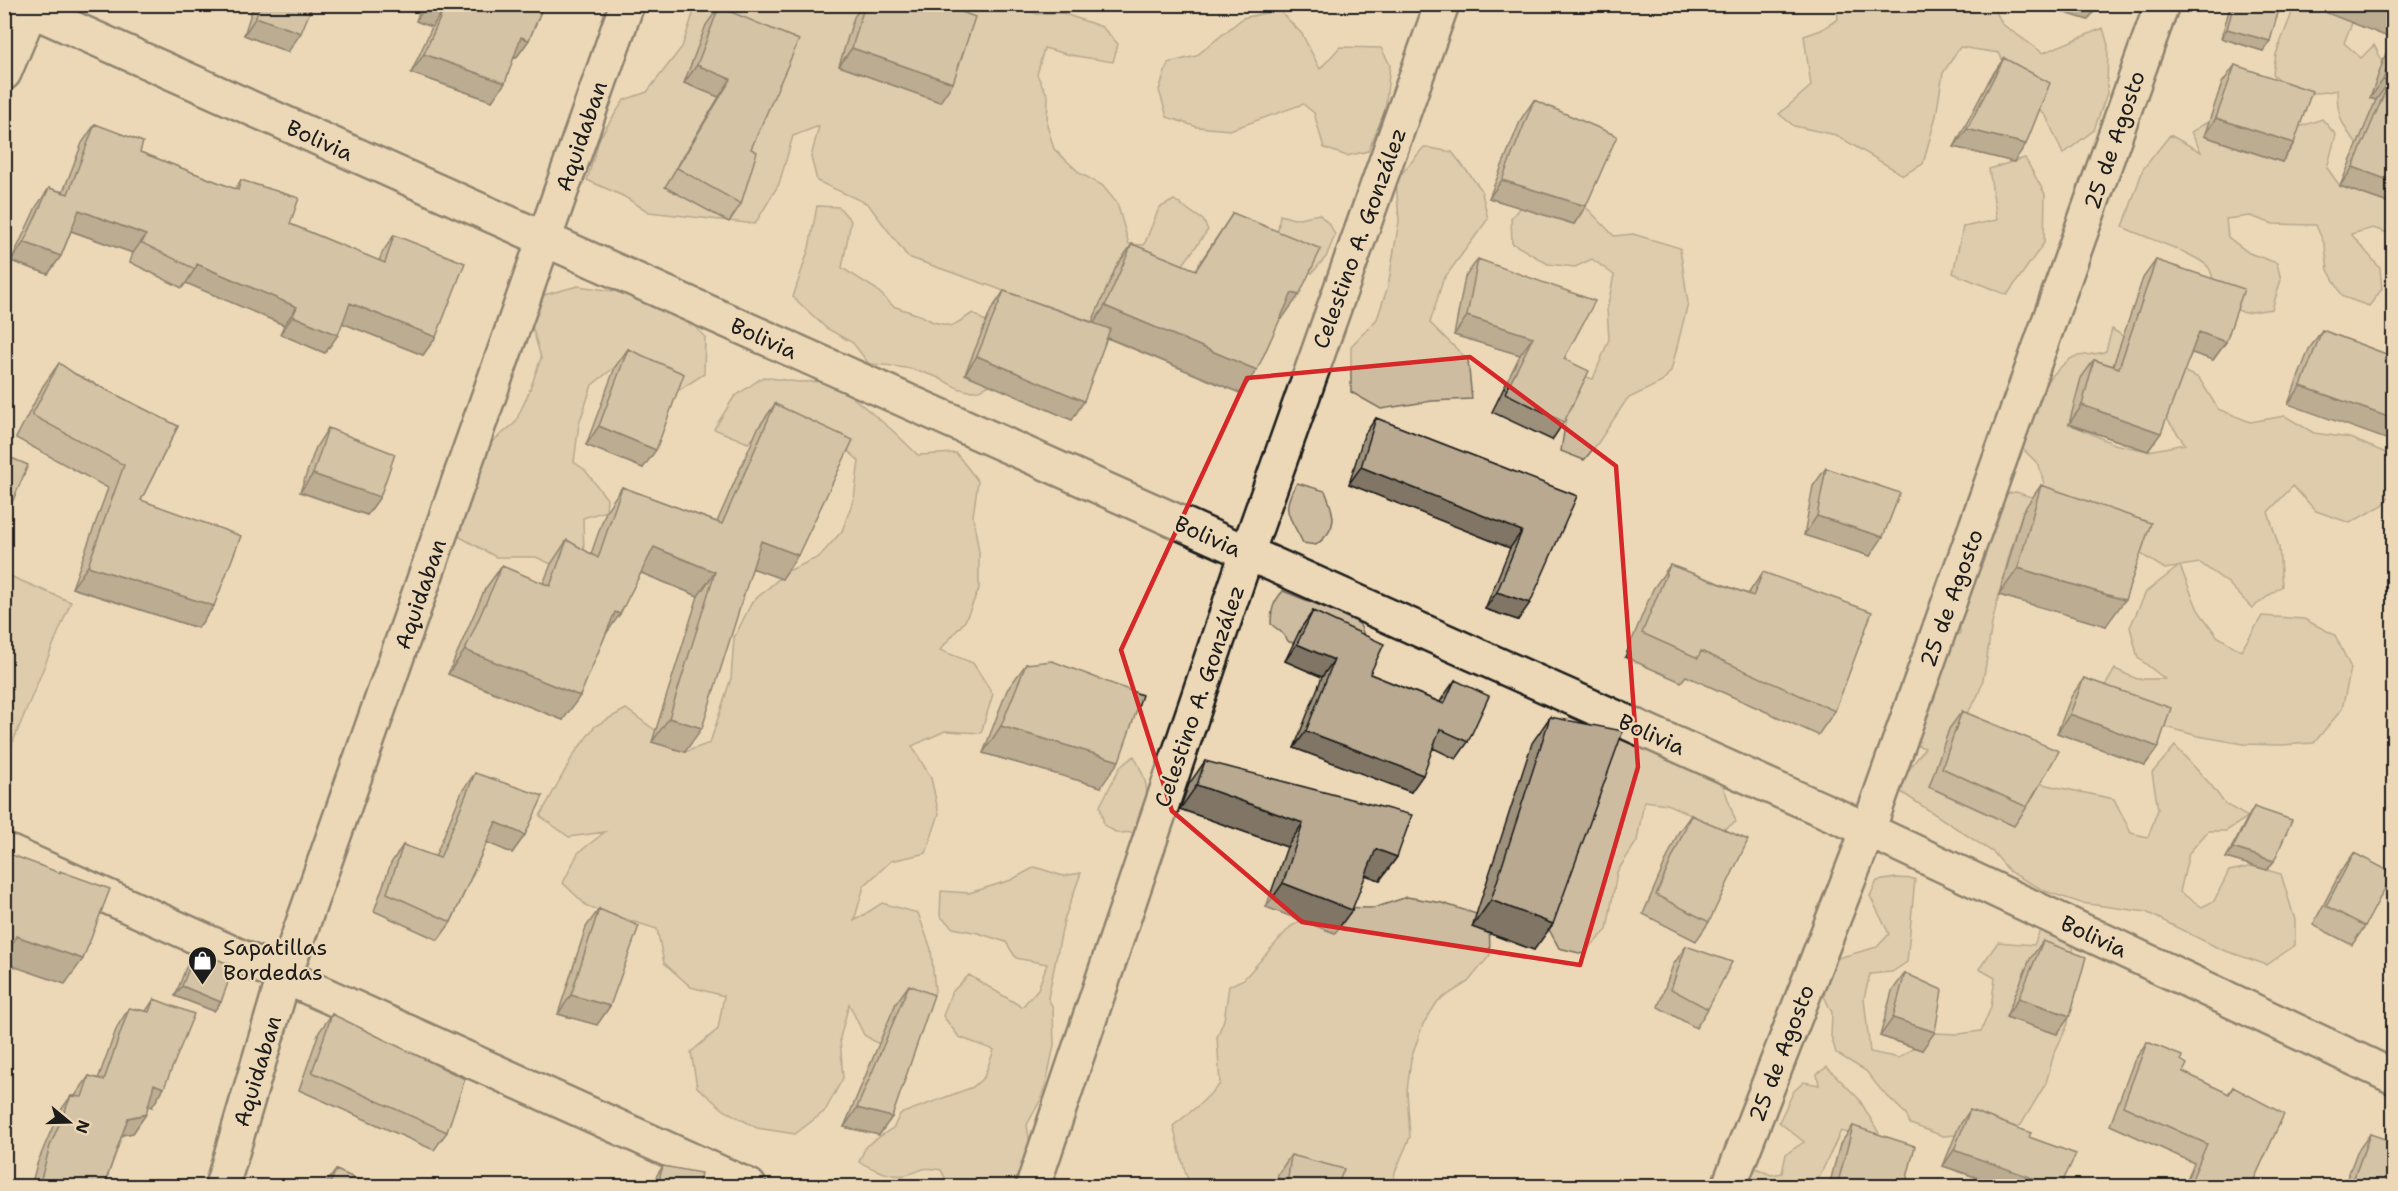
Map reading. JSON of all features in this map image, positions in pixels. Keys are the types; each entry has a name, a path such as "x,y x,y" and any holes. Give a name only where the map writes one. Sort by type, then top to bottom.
{"street":[{"name":"Aquidaban","path":"222,1186 284,977 627,4"},
{"name":"Celestino A. González","path":"1033,1186 1247,553 1442,4"},
{"name":"25 de Agosto","path":"1729,1186 1868,830 2162,4"},
{"name":"Bolivia","path":"24,8 1868,830 2394,1077"},
{"path":"4,73 24,8"},
{"path":"4,850 749,1186"}],"highlighted area":[{"path":"1470,357 1616,466 1638,767 1580,965 1302,922 1172,811 1121,650 1247,378"}],"shaded area":[{"path":"690,5 1018,5 1037,14 1062,13 1102,27 1118,44 1113,62 1044,48 1037,75 1048,96 1047,125 1054,149 1081,174 1102,185 1117,203 1129,244 1144,245 1159,208 1174,200 1203,220 1208,230 1174,277 1127,323 1073,321 996,288 908,257 868,204 817,181 811,157 819,126 793,136 779,184 755,224 649,212 623,196 587,180 600,137 624,100 647,92 682,47 694,11"},
{"path":"1837,5 1993,5 2002,24 2043,53 2103,28 2108,45 2107,93 2094,130 2063,154 2046,116 2019,92 1999,53 1960,47 1943,73 1936,116 1923,164 1903,175 1836,135 1794,126 1779,114 1811,86 1804,36 1821,30 1838,19"},
{"path":"2295,5 2372,5 2371,12 2352,22 2344,43 2361,58 2374,45 2389,81 2362,151 2350,136 2340,116 2337,90 2319,93 2302,91 2287,85 2273,74 2276,54"},
{"path":"1279,10 1302,34 1320,69 1340,47 1381,48 1390,65 1385,111 1368,151 1347,156 1324,148 1314,113 1303,104 1230,130 1197,127 1167,117 1159,90 1168,63 1196,56 1243,18"},
{"path":"2322,119 2336,135 2327,168 2340,186 2361,179 2393,183 2393,235 2373,228 2351,234 2380,268 2382,289 2369,306 2343,297 2328,270 2325,246 2316,225 2273,224 2250,216 2226,219 2228,237 2249,253 2277,263 2281,280 2272,309 2245,313 2222,304 2211,271 2203,263 2123,227 2143,169 2170,135 2201,152 2191,132 2209,121 2229,130 2284,132"},
{"path":"1424,147 1452,152 1481,189 1488,219 1443,280 1430,323 1468,360 1472,399 1432,401 1381,409 1351,392 1351,346 1377,319 1388,286 1399,221 1396,180"},
{"path":"2025,158 2045,194 2044,243 2007,295 1953,273 1963,227 1997,220 1989,169"},
{"path":"1561,190 1589,210 1614,236 1633,234 1680,248 1688,303 1671,371 1662,382 1627,399 1584,460 1561,451 1573,373 1593,379 1609,339 1607,309 1614,275 1592,259 1575,267 1548,264 1512,243 1511,218 1533,192"},
{"path":"817,206 839,207 851,221 842,268 876,289 893,306 933,322 952,326 973,313 997,330 996,382 979,390 969,391 918,371 869,364 853,343 826,328 793,297 809,248"},
{"path":"1319,214 1330,225 1335,235 1326,257 1312,273 1291,264 1275,251 1280,215 1294,219"},
{"path":"578,286 614,291 680,312 705,337 704,374 673,394 615,367 592,385 579,424 574,462 585,470 607,499 606,511 583,518 584,555 551,564 536,557 496,557 460,537 452,504 487,446 515,423 529,392 541,358 532,326 544,295"},
{"path":"2112,329 2167,364 2199,378 2218,409 2250,422 2285,416 2314,433 2350,438 2384,452 2393,469 2393,491 2383,505 2350,523 2316,511 2293,486 2268,512 2279,547 2282,586 2252,608 2228,583 2200,563 2180,566 2198,610 2217,636 2241,651 2262,616 2304,619 2335,635 2351,668 2342,709 2314,743 2244,744 2198,736 2126,716 2099,696 2115,669 2137,679 2165,679 2138,658 2130,627 2146,592 2178,567 2165,569 2133,549 2023,511 1994,615 1983,682 1972,706 1964,716 2028,781 2114,799 2131,833 2148,837 2158,809 2152,773 2175,746 2211,785 2225,804 2248,817 2226,831 2208,831 2189,853 2180,892 2202,907 2214,901 2229,871 2253,866 2281,874 2295,920 2295,945 2267,965 2220,949 2146,912 2081,903 2045,891 2010,872 1994,853 1901,792 1898,777 1908,771 1925,748 1909,743 1947,645 1960,633 1960,613 1998,495 2016,492 2049,503 2039,465 2022,448 2014,423 2037,413 2035,396 2072,358 2106,351","holes":["2164,415 2185,444 2148,451 2114,444 2070,424"]},
{"path":"763,377 798,382 833,381 918,455 956,453 978,481 973,516 979,552 979,589 965,621 940,650 973,663 993,694 981,733 945,731 912,746 931,778 939,814 926,853 891,861 864,886 854,921 882,903 918,913 931,949 935,991 922,1028 895,1054 864,1035 849,1004 840,1038 843,1078 825,1111 795,1134 757,1128 724,1110 697,1087 691,1052 718,1029 724,996 691,987 664,963 657,929 588,907 563,883 578,853 605,832 569,837 540,816 574,754 595,726 626,709 685,752 710,743 731,678 734,638 752,602 788,571 819,557 842,531 854,498 859,461 833,437 760,432 748,443 714,429 734,397"},
{"path":"1297,483 1325,491 1331,507 1332,527 1316,545 1303,543 1288,513 1289,501"},
{"path":"5,574 71,602 5,761"},
{"path":"1283,591 1331,610 1343,610 1360,625 1368,645 1358,654 1289,642 1271,624 1273,606"},
{"path":"1621,732 1719,774 1736,822 1723,830 1667,804 1644,801 1637,841 1617,872 1607,930 1583,954 1559,948 1538,909"},
{"path":"1134,756 1144,777 1147,793 1142,832 1117,833 1104,825 1100,806 1120,767"},
{"path":"1035,867 1063,876 1081,873 1064,920 1048,998 1053,1008 1054,1046 1040,1101 1027,1125 1032,1157 1021,1186 949,1186 941,1170 925,1169 899,1176 881,1172 859,1162 866,1146 894,1127 900,1114 973,1087 984,1077 994,1050 959,1037 943,1016 951,993 969,975 1022,1007 1038,989 1047,964 1016,958 1006,942 953,928 940,916 941,891 969,893 1011,880"},
{"path":"1896,878 1915,879 1907,962 1892,972 1870,974 1864,998 1870,1052 1899,1058 1934,1033 1959,1034 1981,1031 1991,1007 1995,978 1979,969 1998,942 2034,945 2046,915 2062,928 2075,954 2068,1024 2054,1054 2046,1083 2021,1125 2010,1131 1943,1136 1910,1124 1906,1114 1881,1090 1866,1071 1836,1053 1831,1036 1832,1013 1824,996 1834,959 1877,947 1889,934 1870,896 1877,881"},
{"path":"1407,897 1442,903 1489,918 1490,955 1468,982 1438,1001 1423,1024 1411,1059 1407,1091 1410,1137 1395,1172 1393,1186 1192,1186 1186,1175 1173,1126 1220,1084 1217,1037 1224,1020 1229,986 1244,979 1290,927 1323,907 1374,908"},
{"path":"1827,1067 1859,1099 1879,1133 1870,1141 1841,1131 1815,1186 1738,1186 1750,1165 1771,1175 1782,1173 1786,1154 1804,1142 1779,1122 1794,1091 1804,1082 1819,1085 1817,1074"}],"building":[{"path":"261,4 313,4 301,33 256,17"},
{"path":"434,4 544,4 529,40 521,37 505,83 424,54 444,9"},
{"path":"865,4 882,4 896,10 899,4 941,4 975,17 953,83 852,48"},
{"path":"2234,4 2280,6 2270,41 2227,29"},
{"path":"719,7 799,40 751,149 757,152 741,204 677,168 731,79 697,65"},
{"path":"2394,50 2394,182 2353,167 2389,82 2383,80"},
{"path":"2004,58 2050,83 2026,144 1967,129"},
{"path":"2235,65 2312,91 2294,143 2216,118"},
{"path":"1534,100 1617,136 1586,206 1502,180"},
{"path":"95,124 143,142 140,152 238,190 241,180 299,198 290,224 385,263 394,235 465,263 436,337 350,303 338,335 293,316 297,307 197,264 195,269 142,243 146,235 79,210 61,256 24,242 49,188 68,194"},
{"path":"1233,213 1321,249 1299,295 1292,293 1257,370 1105,306 1132,244 1196,270"},
{"path":"1478,259 1595,301 1564,359 1589,371 1564,422 1505,393 1533,337 1467,316"},
{"path":"2156,260 2244,289 2226,342 2199,332 2161,433 2082,405 2094,360 2119,368"},
{"path":"1004,291 1110,329 1084,401 977,356"},
{"path":"2322,330 2394,357 2394,419 2301,386"},
{"path":"628,349 684,374 656,450 599,426"},
{"path":"59,363 75,374 178,426 141,500 241,536 214,606 88,566 124,465 32,415"},
{"path":"775,404 853,440 798,555 761,541 702,728 669,718 715,572 654,547 620,614 615,612 580,696 465,650 502,566 550,586 567,540 598,558 622,487 722,524"},
{"path":"1376,418 1577,496 1530,603 1497,592 1522,531 1361,467"},
{"path":"328,428 395,454 380,497 313,474"},
{"path":"4,455 28,465 11,505 4,503"},
{"path":"1826,468 1900,493 1883,537 1817,516"},
{"path":"2041,485 2151,523 2125,600 2018,568"},
{"path":"1670,565 1753,596 1763,572 1872,612 1835,711 1701,651 1698,658 1642,633"},
{"path":"1313,611 1384,644 1370,674 1444,704 1455,680 1489,696 1468,742 1440,729 1423,775 1306,731 1334,660 1297,644"},
{"path":"1052,661 1142,695 1119,761 1001,726 1026,664"},
{"path":"2084,678 2171,708 2158,747 2070,714"},
{"path":"1962,711 2059,751 2027,807 1942,768"},
{"path":"1550,717 1623,731 1553,924 1491,900"},
{"path":"1205,761 1412,815 1397,857 1376,849 1352,910 1283,883 1303,823 1197,785"},
{"path":"475,773 543,796 525,835 496,822 451,922 387,893 403,845 440,858"},
{"path":"2254,807 2292,820 2274,861 2233,848"},
{"path":"1691,815 1748,840 1709,922 1656,895"},
{"path":"4,852 110,889 83,959 16,936 4,963"},
{"path":"2354,853 2393,873 2365,926 2326,906"},
{"path":"599,909 639,926 610,1006 571,995"},
{"path":"2043,941 2086,957 2070,1016 2019,998"},
{"path":"1686,946 1732,962 1708,1009 1671,989"},
{"name":"Sapatillas Bordedas","path":"196,951 234,966 221,1002 182,986"},
{"path":"1905,973 1942,990 1935,1032 1893,1018"},
{"path":"909,985 934,995 892,1117 857,1108"},
{"path":"154,999 194,1014 164,1088 154,1084 146,1114 128,1118 104,1186 39,1186 50,1146 71,1096 82,1097 89,1076 104,1080 129,1008 149,1012"},
{"path":"332,1014 465,1079 447,1132 312,1072"},
{"path":"2147,1042 2182,1056 2181,1060 2187,1064 2183,1072 2229,1094 2233,1087 2284,1114 2251,1186 2189,1186 2207,1144 2123,1106"},
{"path":"1970,1110 2031,1133 2029,1137 2076,1154 2061,1185 2044,1182 1954,1150"},
{"path":"1853,1126 1915,1146 1905,1186 1837,1186"},
{"path":"2370,1134 2394,1142 2394,1186 2351,1186"},
{"path":"1291,1155 1344,1169 1337,1186 1287,1186"},
{"path":"663,1166 701,1173 698,1186 657,1186"},
{"path":"336,1170 372,1186 329,1186"},
{"path":"604,1181 622,1186 602,1186"}],"place":[{"name":"Sapatillas Bordedas","path":"202,986"}]}
